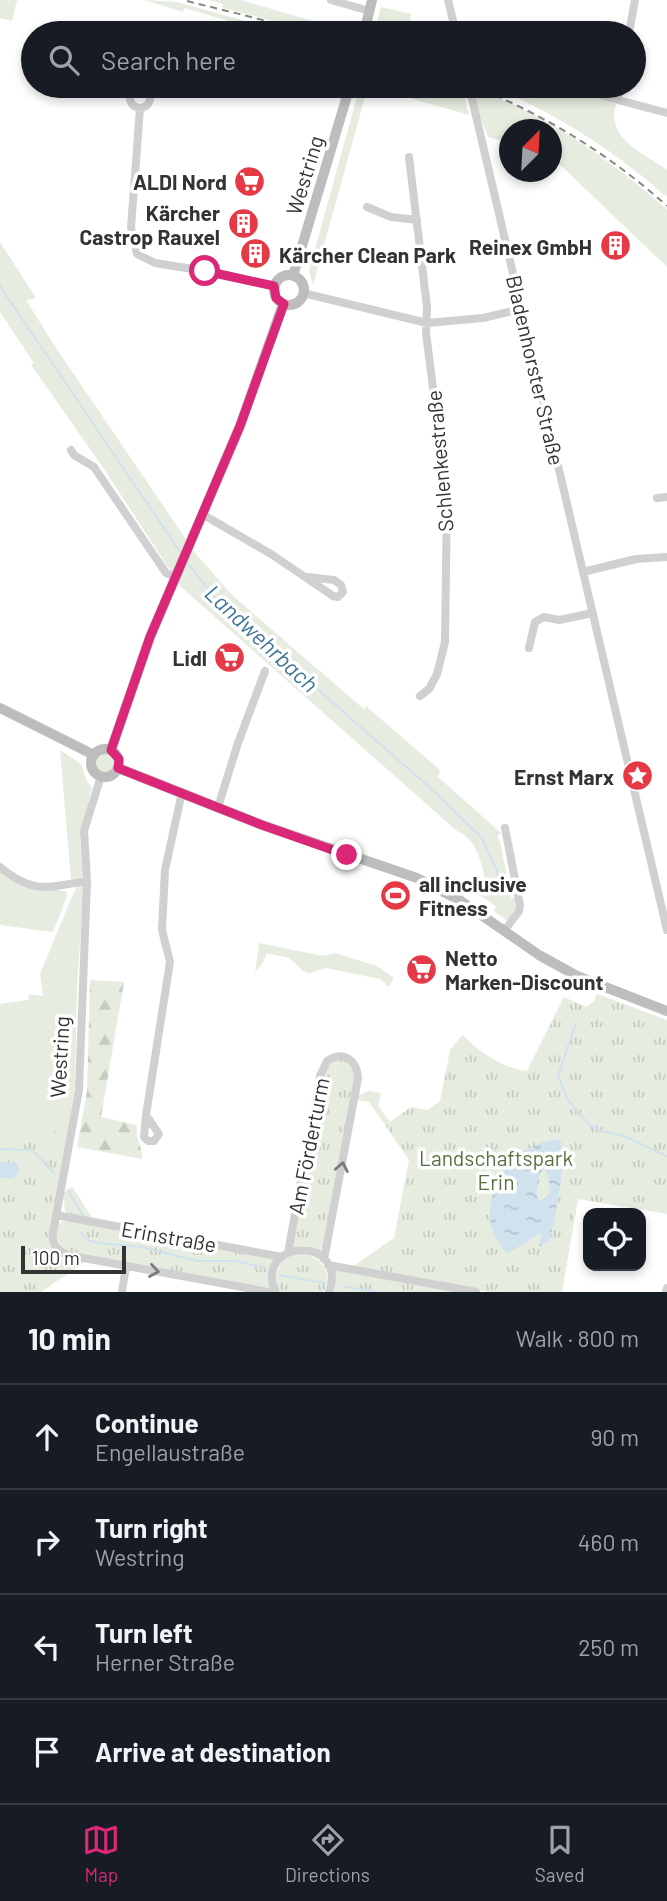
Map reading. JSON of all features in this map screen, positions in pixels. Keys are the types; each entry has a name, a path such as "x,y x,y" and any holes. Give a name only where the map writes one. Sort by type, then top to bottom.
{"main road":[{"name":"Westring","path":"293,276 346,98"},
{"path":"284,276 293,276 303,284 302,298 295,304 284,304 276,298 274,286 284,276"},
{"path":"111,750 138,670 175,575 240,426 284,304"},
{"path":"0,708 94,755"},
{"path":"100,750 111,750 119,759 118,768 112,775 101,776 92,767 94,755 100,750"},
{"path":"118,768 308,842 417,878 461,901 539,955 577,976 667,1011"}],"street":[{"path":"331,0 370,6"},
{"path":"448,0 453,21"},
{"path":"631,21 635,0"},
{"name":"Bladenhorster Straße","path":"472,98 667,930"},
{"path":"610,98 667,113"},
{"path":"140,108 131,227 136,254 155,263 218,273 274,286"},
{"name":"Schlenkestraße","path":"409,157 447,498 445,642 437,674 429,689 420,696"},
{"path":"367,206 391,217 417,220"},
{"path":"303,293 427,323 483,318 521,309"},
{"path":"71,450 74,455 94,467 166,573 175,575"},
{"path":"657,498 667,497"},
{"path":"202,514 308,577"},
{"path":"583,572 636,559 667,557"},
{"path":"529,648 535,622 544,617 559,620 593,613"},
{"path":"218,807 265,671"},
{"name":"Westring","path":"52,1233 79,1090 87,881 84,831 101,776"},
{"path":"146,1115 170,962 162,930 165,870 182,792"},
{"path":"505,828 520,905 519,911 505,930"},
{"path":"0,867 15,880 33,886 60,886 87,881"},
{"name":"Am Förderturm","path":"285,1255 320,1076 327,1061 340,1055 346,1056 354,1063 358,1078 326,1262"},
{"name":"Erinstraße","path":"56,1215 285,1255 307,1250 326,1262"},
{"name":"Erinstraße","path":"52,1233 56,1247 67,1255 269,1292"},
{"path":"275,1292 272,1275 285,1255"},
{"path":"329,1292 332,1281 326,1262 476,1292"},
{"name":"Erinstraße","path":"121,1292 126,1266"}],"green space":[{"path":"0,0 17,0 12,21 0,18"},
{"path":"144,0 177,2 246,21 229,21 184,8 183,12"},
{"path":"209,0 241,0 312,21 275,21 222,8 223,4"},
{"path":"381,7 411,14 410,21 377,21"},
{"path":"357,98 365,98 313,285 309,271"},
{"path":"410,98 465,98 469,115"},
{"path":"476,98 499,98 541,119 499,119 499,140 488,137"},
{"path":"517,98 593,98 616,104 616,127 622,136 638,151 667,170 667,197 584,134 562,122 562,119"},
{"path":"562,131 601,157 667,210 667,267 562,167"},
{"path":"0,242 36,298 26,300 56,348 196,554 233,596 365,710 366,706 440,770 438,777 501,833 497,837 511,898 516,898 515,909 509,919 506,920 494,911 496,906 479,895 486,883 478,853 470,840 181,587 100,463 31,365 34,363 0,312"},
{"path":"60,750 81,764 87,782 92,787 80,840 83,877 71,879"},
{"path":"106,753 113,756 116,763 113,770 106,773 99,770 96,763 99,756"},
{"path":"0,871 24,887 66,891 67,896 53,932 0,925"},
{"path":"82,884 84,887 77,985 75,1087 69,1122 36,1138 0,1142 0,1004 28,1000 29,994 43,996 40,974 77,885"},
{"path":"259,943 323,956 335,953 377,966 394,978 389,987 380,979 326,968 309,973 289,958 267,953 255,973"},
{"path":"90,980 124,982 101,1117 137,1125 142,1159 77,1147 87,1091"},
{"name":"Landschaftspark Erin","path":"597,994 667,1020 667,1214 646,1210 646,1208 578,1199 562,1292 488,1292 352,1267 394,1238 409,1160 369,1102 357,1100 359,1095 368,1091 381,1093 378,1106 390,1122 411,1107 428,1110 440,1101 450,1050 462,1035 500,1063 527,1071 564,997 586,1007 594,1001"},
{"path":"340,1059 350,1063 355,1076 321,1252 308,1246 292,1247 322,1075 329,1064"},
{"path":"69,1122 49,1238 58,1253 86,1261 41,1292 0,1292 0,1142 36,1138"},
{"path":"72,1187 93,1219 71,1215 65,1211 63,1193"},
{"path":"66,1220 275,1259 269,1274 270,1288 71,1253 57,1238 58,1224"},
{"path":"298,1253 306,1254 323,1265 327,1277 324,1292 279,1292 276,1279 279,1268 286,1259"},
{"path":"333,1270 466,1292 332,1292 335,1280"}],"water":[{"path":"556,1139 561,1141 562,1166 550,1240 539,1247 542,1232 509,1253 499,1244 491,1227 490,1205 497,1184 516,1157 540,1143","holes":["544,1168 551,1192 541,1201 537,1197 537,1180"]},
{"path":"0,1162 17,1163 19,1169 16,1176 12,1179 0,1177"}],"waterway":[{"name":"Landwehrbach","path":"0,286 180,552"},
{"name":"Landwehrbach","path":"187,562 219,603 436,793 482,838 497,871 498,881 493,893"},
{"name":"Landwehrbach","path":"576,1023 558,1076 568,1100 588,1124 602,1131 624,1136 667,1156"},
{"path":"0,1149 32,1150 55,1174"},
{"path":"68,1190 83,1215"},
{"path":"80,1232 90,1241 141,1247 198,1261 235,1261 266,1268"},
{"path":"280,1275 324,1283"},
{"path":"345,1287 378,1292"}],"railway":[{"path":"187,1 267,21"},
{"path":"502,98 575,137 622,169 667,206"}],"place":[{"name":"ALDI Nord","path":"250,181"},
{"name":"Kärcher Castrop Rauxel","path":"243,224"},
{"name":"Reinex GmbH","path":"615,246"},
{"name":"Kärcher Clean Park","path":"256,254"},
{"name":"Lidl","path":"230,657"},
{"name":"Ernst Marx","path":"637,776"},
{"name":"all inclusive Fitness","path":"396,895"},
{"name":"Netto Marken-Discount","path":"422,969"}],"route":[{"path":"205,271 274,286 276,298 284,304 240,426 150,637 111,750 119,759 118,768 262,825 347,855"}]}
